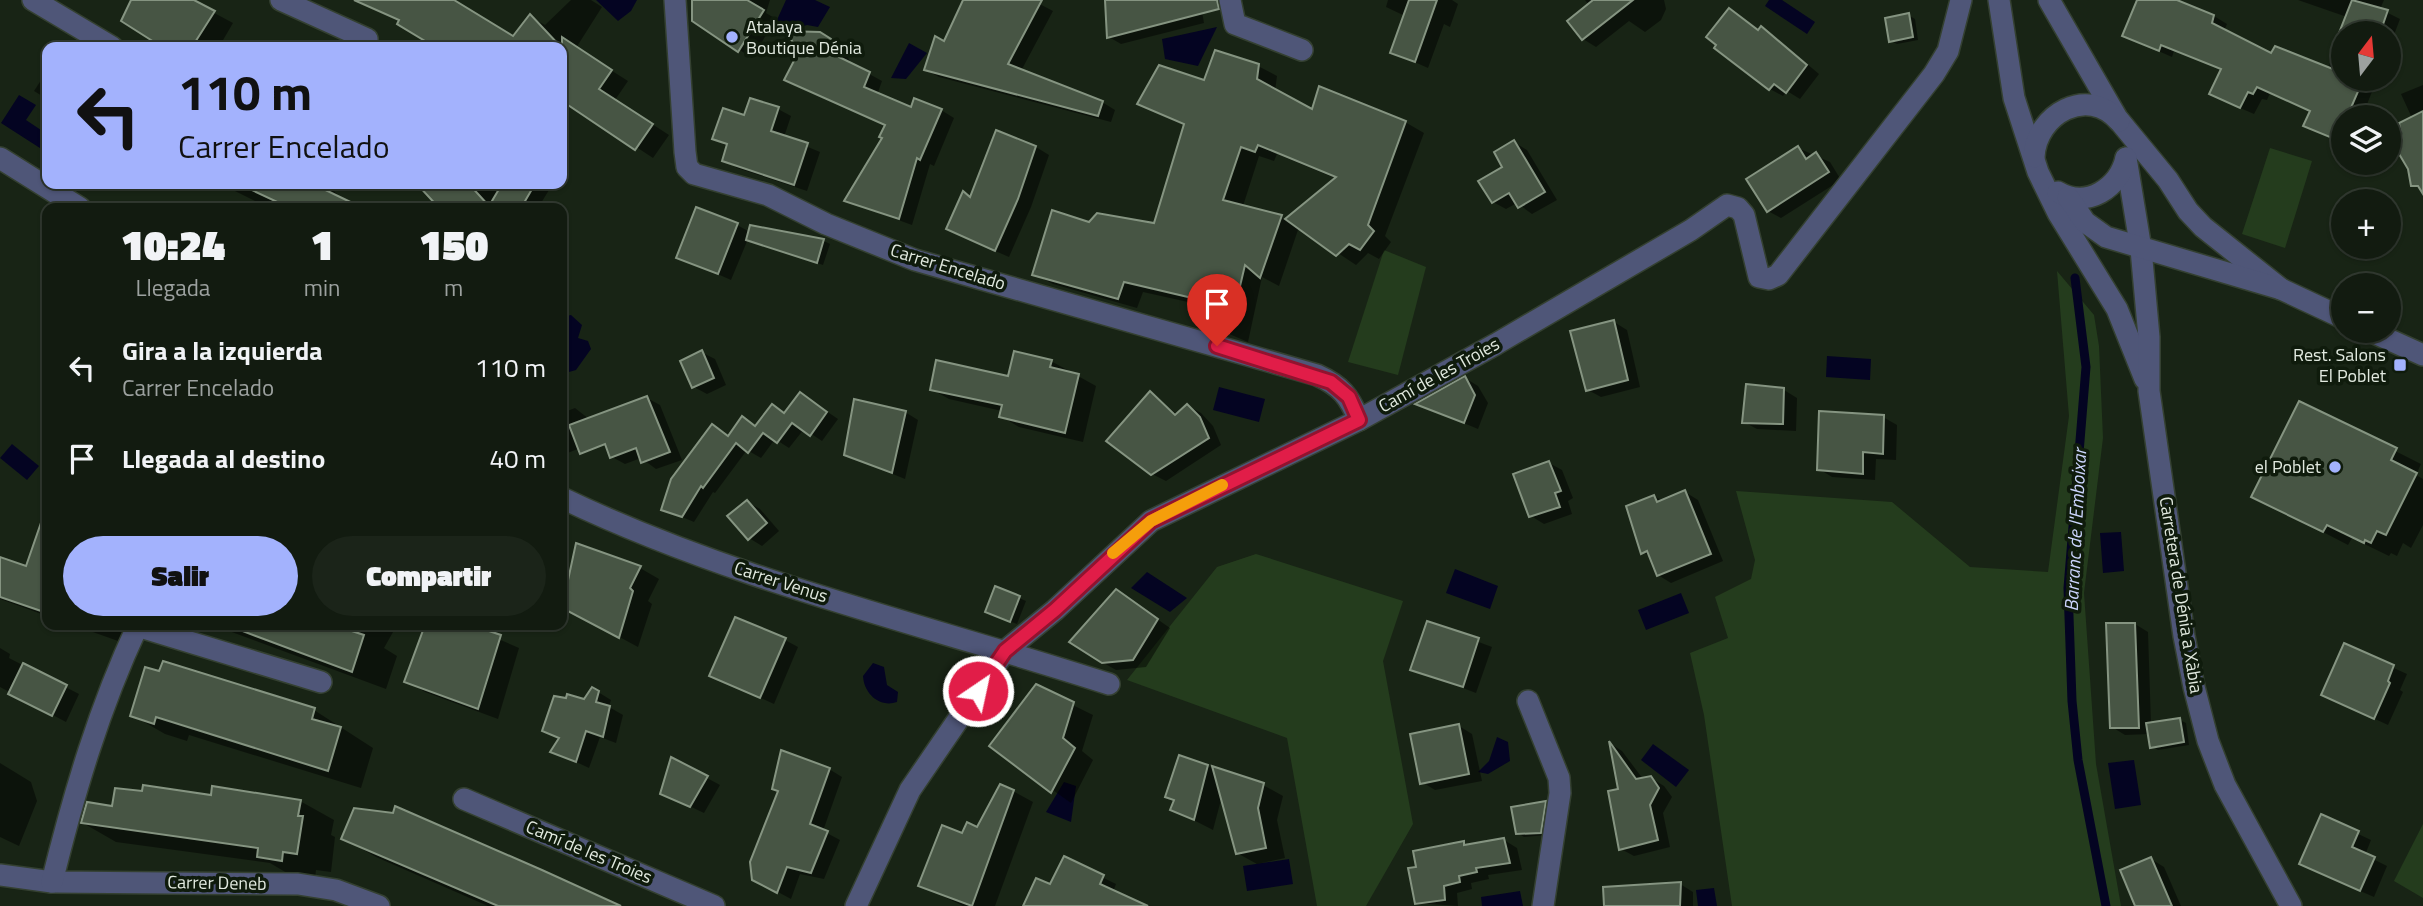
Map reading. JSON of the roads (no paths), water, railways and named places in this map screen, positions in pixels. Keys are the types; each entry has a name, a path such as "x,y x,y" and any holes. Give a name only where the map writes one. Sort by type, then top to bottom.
{"street":[{"path":"33,0 104,42"},
{"path":"281,0 367,39"},
{"name":"Carrer Encelado","path":"675,0 685,152 687,167 694,174 768,195 826,224 915,260 1317,375 1342,389 1349,397 1359,420"},
{"path":"1230,0 1235,24 1302,50"},
{"name":"Camí de les Troies","path":"856,906 910,790 1005,651 1055,610 1151,521 1359,420 1496,344 1691,230 1727,205 1738,208 1744,215 1759,276 1769,279 1778,275 1934,74 1948,51 1961,0"},
{"path":"1998,0 2014,98 2040,178 2063,205 2096,230 2141,249 2281,289 2331,312"},
{"path":"2049,0 2123,130 2126,158 2123,173 2114,185 2098,194 2063,205"},
{"path":"2034,157 2035,142 2041,128 2064,109 2095,107 2117,118 2203,227 2281,289"},
{"path":"0,158 42,184"},
{"name":"Carretera de Dénia a Xàbia","path":"2126,158 2141,249 2149,337 2149,390 2184,636 2208,741 2225,785 2291,906"},
{"path":"50,189 72,203"},
{"name":"Carretera de Dénia a Xàbia","path":"2063,205 2117,309 2149,390"},
{"path":"2396,343 2423,355"},
{"name":"Carrer Venus","path":"567,500 625,528 784,584 1109,684"},
{"path":"52,882 84,760 115,673 135,630"},
{"path":"153,630 321,682"},
{"path":"1528,701 1559,779 1560,793 1543,906"},
{"name":"Camí de les Troies","path":"464,799 714,906"},
{"name":"Carrer Deneb","path":"0,875 52,882 298,884 336,890 379,906"}],"water":[{"path":"596,0 637,0 631,11 618,21"},
{"path":"786,0 815,0 830,7 818,27 807,25 789,31 776,22"},
{"path":"1769,0 1782,0 1815,22 1807,34 1765,6"},
{"path":"1217,27 1198,66 1165,59 1162,39"},
{"path":"909,43 927,53 906,79 891,78"},
{"path":"19,95 36,105 26,120 42,131 42,149 1,123"},
{"path":"571,315 582,325 578,338 588,341 591,349 576,370 567,373 567,316"},
{"path":"1827,356 1871,359 1870,380 1826,377"},
{"path":"1219,387 1265,399 1259,422 1213,410"},
{"path":"12,444 39,466 27,480 0,458"},
{"path":"2121,532 2124,571 2103,573 2100,533"},
{"path":"1455,569 1498,586 1490,609 1446,593"},
{"path":"1147,572 1187,598 1170,612 1131,588"},
{"path":"1681,593 1689,613 1646,630 1638,610"},
{"path":"873,663 884,667 887,685 898,692 897,702 879,701 866,688 863,676"},
{"path":"1497,737 1508,742 1510,761 1488,774 1478,772 1489,761"},
{"path":"1653,744 1689,770 1676,787 1641,760"},
{"path":"2134,760 2141,805 2115,809 2108,763"},
{"path":"1064,782 1076,786 1071,822 1046,812"},
{"path":"1289,859 1293,884 1247,891 1243,866"},
{"path":"1714,888 1717,906 1698,906 1696,890"},
{"path":"1520,891 1523,906 1482,906 1481,897"}],"waterway":[{"name":"Barranc de l'Emboixar","path":"2075,278 2086,367 2068,588 2072,701 2078,760 2106,906"}],"place":[{"name":"Atalaya Boutique Dénia","path":"732,37"},
{"name":"Rest. Salons El Poblet","path":"2400,365"},
{"name":"el Poblet","path":"2335,467"}]}
